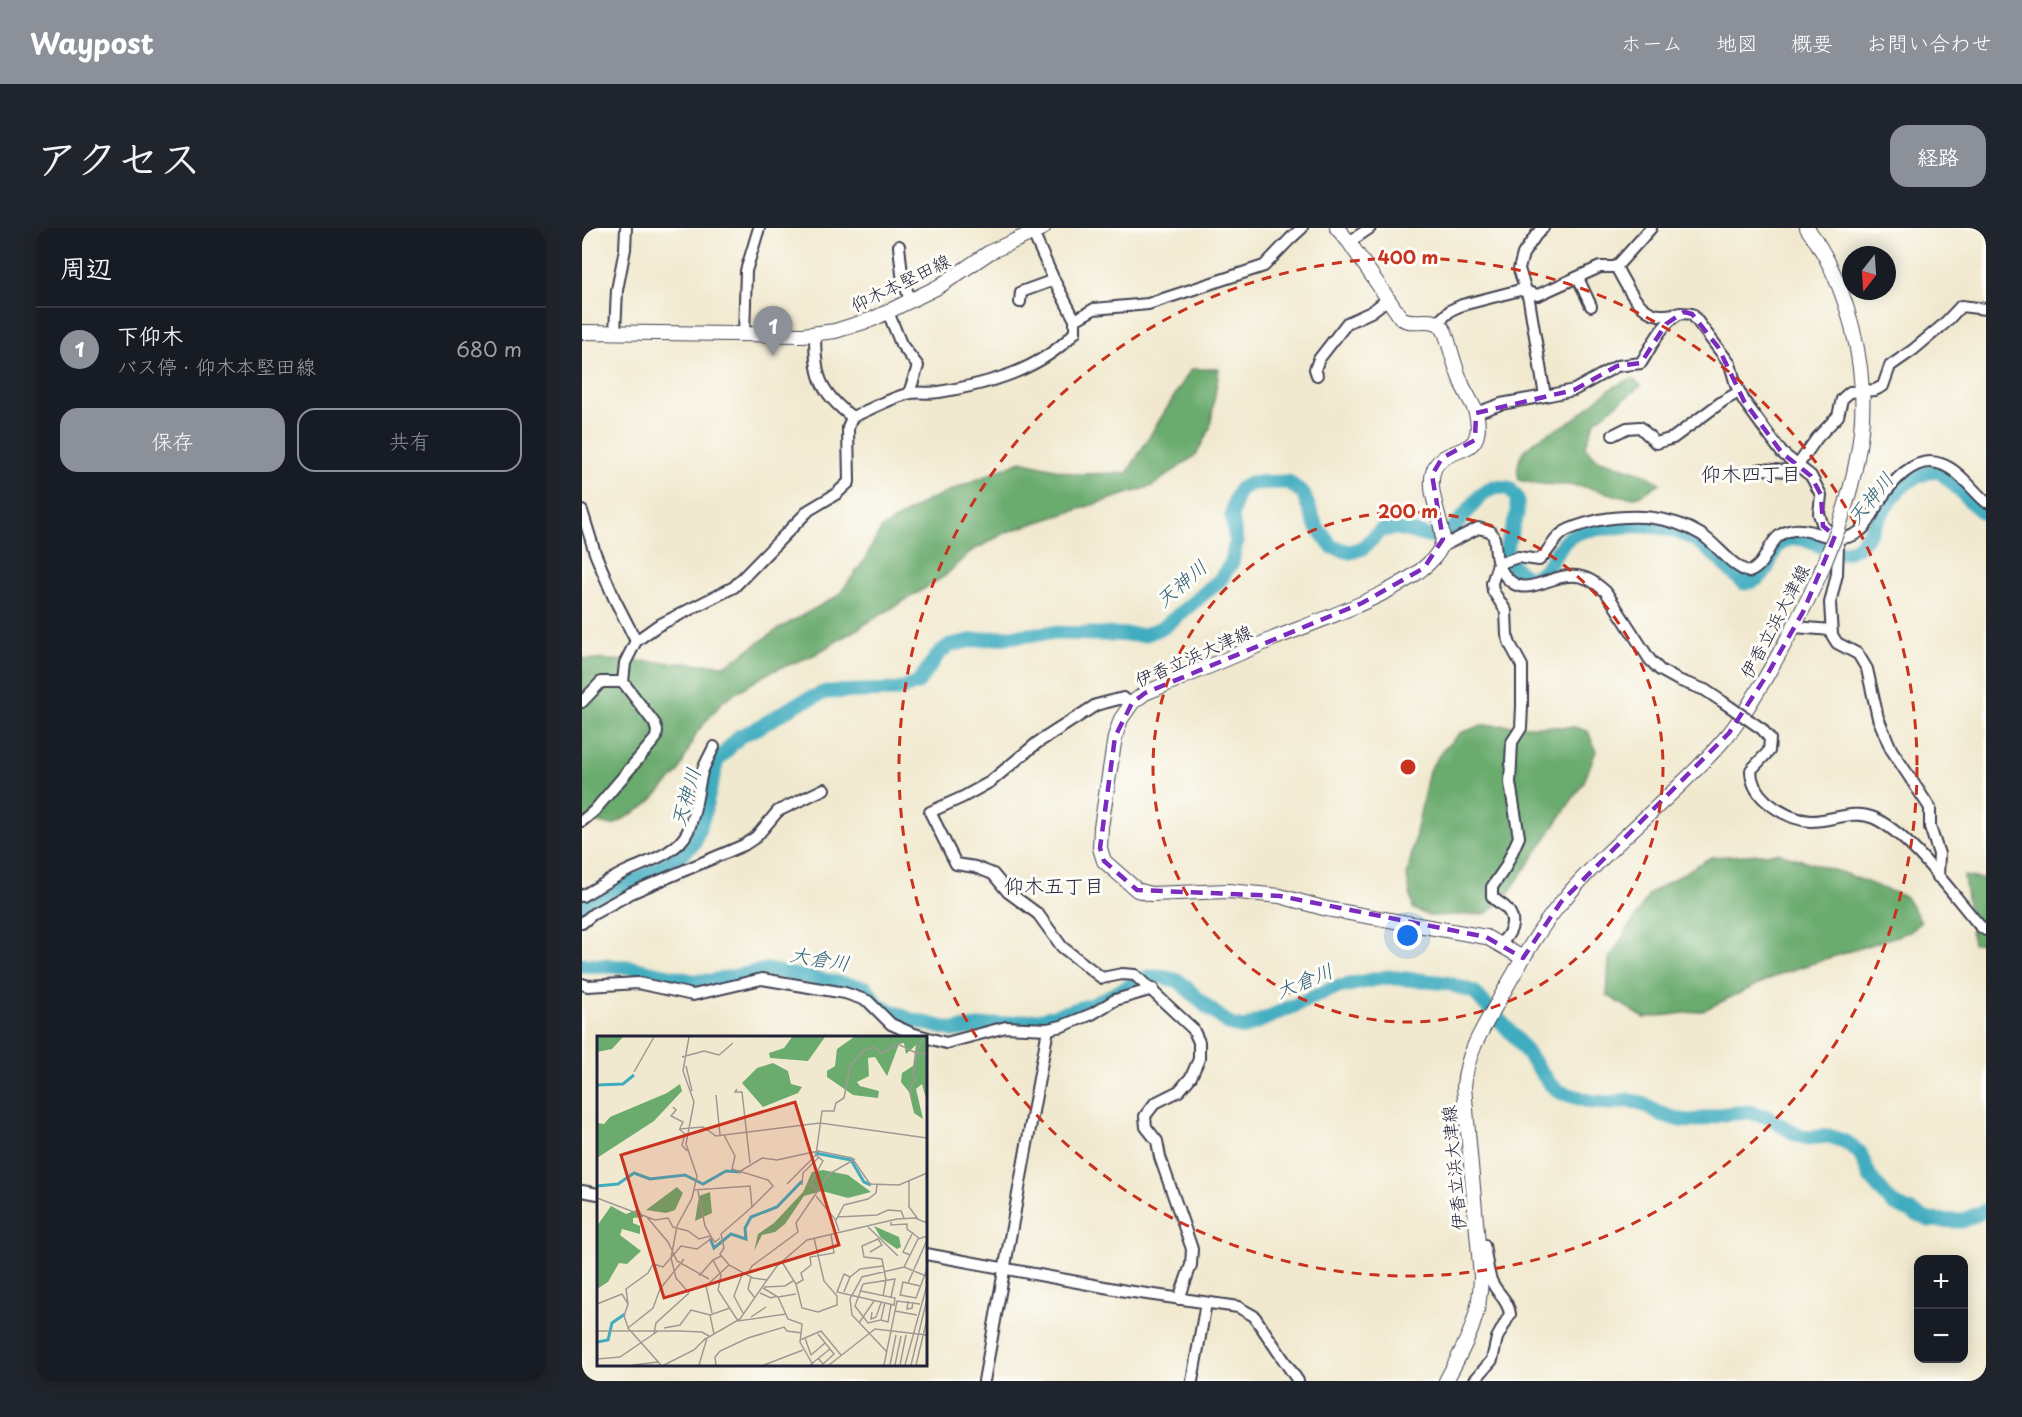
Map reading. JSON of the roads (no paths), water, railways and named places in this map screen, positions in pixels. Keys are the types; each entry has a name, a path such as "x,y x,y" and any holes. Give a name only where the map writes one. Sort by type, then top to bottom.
{"main road":[{"path":"1337,228 1401,318 1405,321 1437,323 1445,332 1461,382 1476,413 1478,429 1475,440 1472,444 1442,458 1435,465 1432,475 1433,495 1442,543"},
{"name":"伊香立浜大津線","path":"1446,1381 1477,1318 1480,1298 1481,1277 1464,1087 1470,1054 1523,958 1561,902 1625,837 1694,773 1729,733 1754,697 1795,627 1837,542 1854,477 1860,438 1862,391 1856,350 1839,287 1826,256 1807,228"},
{"name":"仰木本堅田線","path":"582,332 744,335 835,331 888,312 945,283 990,252 1038,230"},
{"name":"伊香立浜大津線","path":"1442,543 1424,568 1372,598 1145,693 1132,703 1121,719 1115,736 1100,848 1104,861 1137,890 1151,894 1228,891 1280,896 1327,909 1486,937 1523,958"}],"street":[{"path":"615,332 616,290 625,249 626,228"},
{"path":"744,335 746,271 759,228"},
{"path":"1075,321 1094,309 1148,304 1264,266 1302,228"},
{"path":"1349,242 1370,228"},
{"path":"1543,228 1536,235 1520,262 1519,269 1526,292 1545,396"},
{"path":"1437,323 1451,310 1462,306 1520,290 1538,295 1600,267 1616,267 1651,228"},
{"path":"582,821 601,803 656,738 655,724 623,682 625,663 636,641 657,626 717,597 734,586 809,510 836,494 849,482 848,428 852,417 909,393 935,393 1008,376 1029,366 1069,339 1075,332 1075,321 1054,280 1038,230"},
{"path":"899,246 902,274 909,301"},
{"path":"1616,267 1632,295 1650,312 1661,315 1684,312 1692,314 1730,364 1739,392 1782,453 1811,476 1821,495 1819,514 1823,526 1837,542 1837,574 1830,603 1831,630 1837,643 1858,654 1867,669 1875,707 1891,749 1930,808 1930,827 1939,854 1938,877"},
{"path":"1578,278 1591,306"},
{"path":"1020,302 1021,292 1054,280"},
{"path":"1317,375 1315,369 1319,360 1347,323 1371,312 1388,299"},
{"path":"1754,471 1762,469 1787,471 1798,465 1817,438 1838,416 1842,399 1850,392 1875,390 1883,386 1890,366 1944,324 1961,306 1986,309"},
{"path":"888,312 901,344 918,366 909,393"},
{"path":"1476,413 1501,404 1574,390 1617,366 1641,363 1666,324 1674,316 1684,312"},
{"path":"815,333 815,365 823,386 839,407 852,417"},
{"path":"1613,435 1627,428 1640,427 1656,443 1673,438 1739,392"},
{"path":"1499,945 1511,932 1513,923 1508,909 1491,896 1492,887 1505,867 1519,837 1510,783 1512,742 1521,728 1522,666 1506,635 1506,611 1492,583 1501,563 1518,557 1539,560 1562,533 1574,527 1628,516 1652,516 1683,526 1709,541 1749,572 1757,568 1773,540 1785,532 1805,529 1837,542 1859,532 1868,522 1893,482 1907,471 1930,462 1940,463 1954,471 1986,502"},
{"path":"582,511 599,562 636,641"},
{"path":"1442,543 1478,528 1484,528 1493,535 1504,575 1524,587 1567,576 1587,578 1596,583 1605,592 1650,660 1660,670 1678,680 1705,690 1762,729 1770,739 1769,751 1751,770 1750,781 1762,798 1787,815 1812,821 1852,815 1865,815 1875,819 1908,844 1986,930"},
{"path":"1795,627 1831,630"},
{"path":"582,702 601,682 623,682"},
{"path":"1132,703 1123,698 1096,705 1037,743 990,782 930,812 956,864 975,867 993,874 1008,892 1038,914 1062,947 1102,978 1122,974 1135,975 1153,989 1193,1029 1199,1042 1199,1059 1191,1077 1179,1090 1155,1103 1145,1116 1146,1127 1156,1141 1192,1249 1191,1265 1179,1299"},
{"path":"582,896 627,871 642,866 683,839 696,806 703,770 714,747"},
{"path":"582,923 593,914 631,893 744,845 756,837 778,811 824,789"},
{"path":"582,984 588,986 638,983 693,995 762,979 845,993 868,1001 891,1024 922,1036"},
{"path":"927,1038 946,1043 1006,1027 1048,1029 1075,1022 1115,1000 1153,989"},
{"path":"984,1381 1048,1029"},
{"path":"582,1191 597,1194"},
{"path":"1474,1381 1491,1360 1497,1338 1510,1314 1507,1301 1496,1290 1491,1279 1484,1245 1478,1243"},
{"path":"927,1254 1126,1291 1238,1307 1254,1316 1298,1381"},
{"path":"1191,1381 1206,1303"}],"waterway":[{"name":"天神川","path":"582,905 648,874 679,856 694,843 717,761 740,736 799,703 826,692 898,690 918,683 939,653 950,645 974,640 1048,633 1144,635 1164,627 1220,580 1232,562 1236,542 1232,516 1235,500 1240,489 1251,483 1288,482 1303,493 1316,526 1332,547 1350,552 1363,548 1381,530 1397,528 1432,537 1452,530 1481,495 1493,487 1509,488 1517,498 1517,514 1505,551 1511,563 1528,578 1543,571 1564,542 1574,534 1589,530 1646,526 1682,533 1693,538 1714,554 1744,583 1761,576 1775,550 1787,540 1804,539 1838,552 1857,547 1901,488 1916,477 1937,470 1986,514"},
{"name":"大倉川","path":"582,965 628,967 693,981 711,981 766,970 866,988 878,1005 909,1019 953,1030 1043,1019 1092,1005 1148,977 1179,981 1231,1025 1244,1028 1334,988 1387,977 1447,983 1474,992 1515,1037 1550,1084 1560,1092 1592,1102 1611,1103 1628,1100 1641,1103 1658,1113 1680,1120 1692,1121 1749,1112 1768,1117 1797,1135 1808,1138 1829,1136 1846,1142 1860,1153 1870,1177 1892,1203 1929,1220 1962,1221 1986,1210"}],"place":[{"name":"下仰木","path":"773,356"}],"district":[{"name":"仰木四丁目","path":"1751,473"},
{"name":"仰木五丁目","path":"1054,885"}]}
